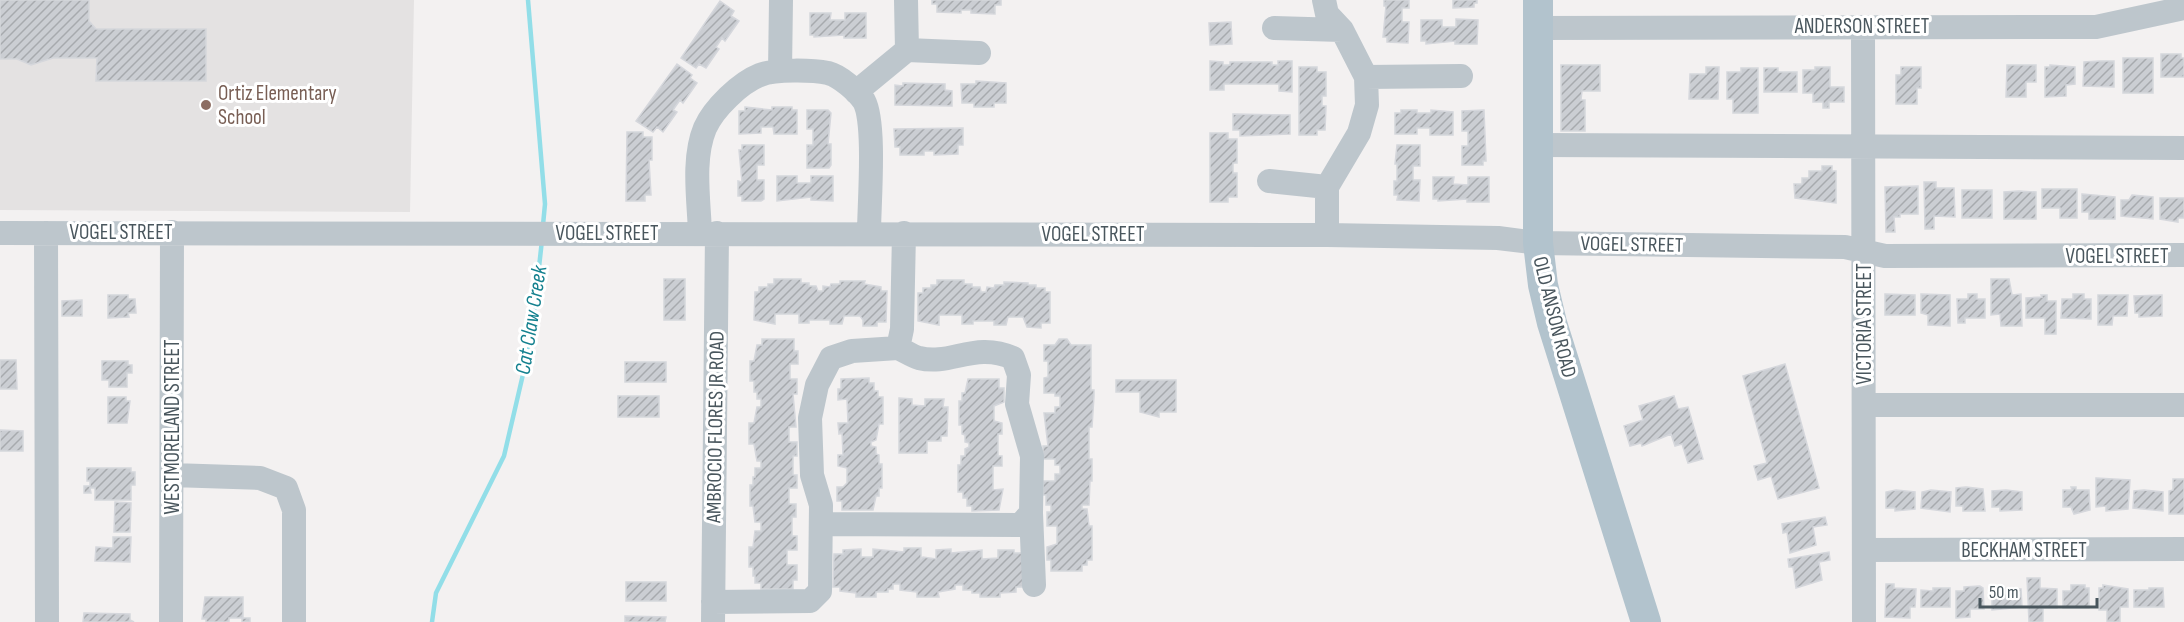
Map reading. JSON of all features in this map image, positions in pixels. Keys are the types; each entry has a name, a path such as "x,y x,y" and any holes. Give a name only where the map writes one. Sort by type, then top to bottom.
{"main road":[{"name":"OLD ANSON ROAD","path":"1538,14 1538,243 1543,285 1552,323 1646,622"}],"street":[{"path":"780,71 781,0"},
{"path":"906,0 907,50"},
{"path":"1324,0 1327,14 1342,30 1366,78 1367,105 1359,133 1326,187 1327,234"},
{"name":"ANDERSON STREET","path":"1538,14 1863,27 2096,27 2184,8"},
{"name":"VICTORIA STREET","path":"1863,27 1864,622"},
{"path":"1274,28 1342,30"},
{"path":"856,92 907,50 979,53"},
{"path":"708,233 699,162 705,128 742,86 761,75 780,71 830,73 856,92 865,103 868,117 869,233"},
{"path":"1366,78 1461,76"},
{"path":"1538,145 1863,149 2184,148"},
{"path":"1269,181 1326,187"},
{"name":"WESTMORELAND STREET","path":"171,622 172,232"},
{"name":"VOGEL STREET","path":"0,233 1327,234 1498,238 1538,243 1845,247 1885,256 2184,255"},
{"path":"46,233 47,622"},
{"name":"AMBROCIO FLORES JR ROAD","path":"708,233 713,612"},
{"path":"898,348 902,329 903,233"},
{"path":"713,612 810,601 820,591 821,505 812,475 810,418 818,385 831,358 852,351 898,348 920,358 945,358 966,352 999,352 1013,358 1019,375 1017,404 1032,456 1031,513 1034,585"},
{"path":"1864,405 2184,405"},
{"path":"172,475 260,478 286,488 294,510 294,622"},
{"path":"822,524 1020,525 1031,513"},
{"name":"BECKHAM STREET","path":"1864,550 2184,549"}],"shaded area":[{"name":"Ortiz Elementary School","path":"0,0 414,0 410,212 0,210"}],"building":[{"path":"0,0 89,0 89,21 96,29 206,29 206,81 96,81 97,58 53,58 31,65 17,59 0,59"},
{"path":"932,0 1001,0 1001,5 995,5 995,14 971,13 971,10 961,10 961,13 937,12 937,4 932,4"},
{"path":"1384,0 1409,0 1409,8 1402,8 1402,22 1409,22 1408,43 1387,42 1387,37 1383,37 1386,6 1384,6"},
{"path":"1453,0 1477,0 1477,3 1474,3 1474,7 1453,8"},
{"path":"720,1 734,11 731,16 739,21 725,41 722,38 716,47 719,49 706,68 699,64 696,68 681,58"},
{"path":"810,13 831,13 830,20 845,20 845,13 866,13 866,38 844,38 844,35 814,37 810,35"},
{"path":"1456,19 1478,20 1477,44 1455,44 1455,41 1426,44 1426,41 1421,41 1421,20 1442,20 1442,27 1456,27"},
{"path":"1231,22 1232,44 1210,45 1209,23"},
{"path":"2161,54 2181,54 2181,58 2184,58 2184,77 2161,77"},
{"path":"2123,58 2153,58 2153,93 2123,93"},
{"path":"1210,61 1223,62 1223,65 1230,65 1230,62 1272,62 1272,65 1278,65 1278,61 1292,61 1292,92 1279,91 1279,84 1224,84 1224,90 1210,90"},
{"path":"2114,61 2114,87 2083,86 2084,62"},
{"path":"677,64 692,75 690,78 697,83 683,103 680,100 673,110 677,112 663,132 657,127 653,132 636,121"},
{"path":"1561,65 1600,65 1600,91 1582,91 1581,100 1585,100 1585,131 1561,131"},
{"path":"2007,65 2036,65 2036,82 2026,82 2026,97 2006,97"},
{"path":"2050,65 2075,67 2075,84 2066,85 2066,96 2045,97 2045,67 2050,67"},
{"path":"1299,67 1317,67 1317,72 1326,72 1326,96 1322,96 1322,106 1326,106 1325,130 1317,130 1317,135 1299,135"},
{"path":"1706,67 1719,67 1718,99 1689,99 1690,74 1706,74"},
{"path":"1815,67 1830,67 1830,87 1844,87 1844,102 1829,102 1829,108 1823,108 1823,102 1813,102 1813,93 1803,93 1803,70 1815,70"},
{"path":"1901,67 1921,67 1921,88 1917,88 1917,104 1896,104 1896,75 1901,75"},
{"path":"1741,68 1758,68 1758,113 1733,113 1733,99 1727,99 1727,72 1741,72"},
{"path":"1764,68 1778,68 1778,72 1797,72 1797,92 1764,92"},
{"path":"976,81 1006,83 1006,103 994,103 994,107 974,107 974,103 962,103 961,84 976,84"},
{"path":"903,83 945,84 945,90 952,91 952,106 895,105 895,85 903,86"},
{"path":"745,107 772,110 772,107 792,107 792,110 797,110 797,134 774,134 773,127 761,127 761,133 739,134 739,111 745,111"},
{"path":"807,110 828,110 831,113 828,144 831,144 831,165 829,168 807,168 807,145 813,145 813,129 807,129"},
{"path":"1401,110 1417,110 1417,113 1431,113 1431,110 1453,112 1453,135 1430,135 1430,128 1417,128 1417,134 1395,134 1395,113 1401,113"},
{"path":"1484,110 1486,161 1483,161 1483,165 1462,165 1462,146 1468,146 1468,131 1462,131 1462,111"},
{"path":"1233,114 1290,115 1290,134 1240,136 1240,130 1233,130"},
{"path":"963,128 963,145 958,145 958,154 934,155 934,151 924,151 924,155 900,155 900,147 895,147 894,129"},
{"path":"627,132 643,132 643,137 652,137 652,160 649,160 651,195 645,195 645,201 626,201"},
{"path":"1210,133 1228,133 1228,139 1237,139 1237,163 1233,163 1233,173 1237,173 1237,197 1228,197 1228,202 1210,202"},
{"path":"742,145 764,145 764,165 757,165 757,180 764,180 764,199 761,201 742,201 742,196 738,196 738,181 742,182 739,150 742,150"},
{"path":"1397,145 1420,145 1420,166 1413,166 1413,180 1420,180 1419,201 1397,200 1398,195 1394,195 1394,181 1397,181 1397,164 1395,164"},
{"path":"1822,166 1832,166 1832,171 1836,171 1836,203 1795,198 1794,184 1802,184 1802,178 1809,178 1809,171 1822,171"},
{"path":"777,176 797,176 797,183 811,183 811,176 833,176 833,201 811,200 811,197 777,201"},
{"path":"1433,177 1454,177 1453,184 1468,185 1468,177 1489,177 1489,202 1467,202 1467,199 1438,201 1438,199 1433,199"},
{"path":"1924,182 1936,182 1936,188 1954,188 1955,217 1934,216 1934,229 1925,229"},
{"path":"1918,186 1918,214 1900,214 1900,217 1894,217 1895,232 1886,232 1885,187"},
{"path":"2042,189 2077,189 2077,218 2060,218 2060,208 2042,208"},
{"path":"1962,190 1992,190 1992,218 1962,218"},
{"path":"2004,192 2036,192 2036,219 2004,219"},
{"path":"2082,194 2115,197 2115,219 2089,219 2089,212 2082,212"},
{"path":"2132,195 2153,197 2153,219 2121,216 2121,200 2129,200"},
{"path":"2160,198 2184,198 2184,218 2178,218 2178,222 2160,219"},
{"path":"664,279 685,279 685,320 664,320"},
{"path":"774,279 801,279 801,283 816,286 818,291 823,291 823,286 830,287 831,284 840,284 840,281 865,281 864,284 881,287 881,291 887,291 886,322 877,322 877,326 863,326 860,316 844,316 842,324 830,324 830,320 809,320 809,323 799,323 799,314 775,314 775,324 754,320 755,292 759,292 759,287 774,284"},
{"path":"1991,279 2009,279 2012,295 2021,294 2022,326 2001,326 2000,314 1991,315"},
{"path":"937,280 964,280 964,284 980,287 981,292 986,292 987,287 994,288 995,285 1004,285 1004,282 1028,283 1028,285 1036,285 1036,288 1045,288 1045,292 1050,292 1050,323 1041,323 1041,328 1027,327 1023,317 1008,317 1006,325 994,325 994,321 973,321 973,324 962,324 962,315 939,315 939,325 918,321 918,293 923,293 923,288 937,285"},
{"path":"1885,294 1915,295 1915,315 1885,315"},
{"path":"1921,294 1950,295 1950,326 1928,325 1928,315 1921,313"},
{"path":"1968,294 1977,294 1977,299 1985,299 1985,318 1965,318 1965,323 1958,323 1957,299 1968,299"},
{"path":"2073,294 2084,294 2084,299 2091,299 2091,319 2061,318 2062,299 2073,299"},
{"path":"108,295 128,295 128,299 135,299 136,313 128,313 129,317 108,318"},
{"path":"2041,295 2047,295 2047,301 2056,301 2056,334 2045,334 2045,318 2026,318 2026,298 2042,297"},
{"path":"2098,295 2128,295 2127,316 2113,316 2112,325 2098,325"},
{"path":"2162,295 2162,316 2139,317 2139,313 2135,313 2134,296"},
{"path":"82,300 82,316 62,316 62,301"},
{"path":"762,339 794,339 794,351 798,351 798,364 790,364 790,379 797,379 797,394 793,394 796,427 789,427 789,442 797,442 797,456 793,456 793,475 797,475 797,488 789,488 789,504 796,504 796,517 792,517 792,536 797,536 797,550 787,550 787,565 797,565 797,580 793,580 793,589 761,589 761,583 755,583 753,567 749,567 749,547 753,547 755,531 761,531 761,522 755,522 753,506 750,506 750,485 753,485 755,468 761,468 761,461 757,461 754,444 749,444 749,423 754,423 757,407 761,407 761,399 757,399 757,392 754,392 754,381 750,381 750,361 754,361 757,345 762,345"},
{"path":"1059,339 1067,339 1071,345 1091,345 1091,390 1094,390 1094,396 1092,427 1089,427 1089,459 1092,459 1092,481 1090,481 1089,505 1082,505 1082,509 1087,509 1089,526 1092,526 1092,560 1087,560 1087,565 1082,565 1082,571 1051,571 1051,560 1047,560 1047,547 1057,544 1057,526 1047,526 1047,512 1051,512 1051,505 1046,505 1043,481 1055,481 1055,474 1060,474 1060,465 1055,465 1055,459 1043,459 1043,446 1048,446 1044,413 1055,413 1055,407 1060,407 1060,396 1055,396 1055,393 1044,393 1044,378 1048,377 1048,361 1044,361 1044,345 1055,345"},
{"path":"0,360 16,360 17,389 0,389"},
{"path":"102,361 128,361 128,365 132,365 132,373 127,373 127,387 109,387 109,380 102,380"},
{"path":"625,362 666,362 666,382 625,382"},
{"path":"1785,364 1819,488 1778,499 1771,476 1758,480 1754,466 1767,463 1743,376"},
{"path":"869,378 869,383 874,383 874,391 878,391 878,397 883,397 883,424 879,424 876,440 871,442 871,446 876,447 876,454 879,455 879,464 882,464 882,488 879,488 879,496 876,496 873,510 842,510 842,501 837,501 837,487 843,487 847,483 847,468 838,466 838,455 843,455 842,433 839,434 838,423 848,423 847,399 838,400 838,389 841,389 841,379"},
{"path":"968,379 999,379 999,388 1004,388 1004,402 994,406 994,421 1002,423 1002,434 998,434 998,456 1002,456 1002,466 993,466 993,490 1003,489 999,510 972,511 972,506 967,506 967,498 963,498 963,492 958,492 958,465 961,465 961,456 965,456 965,449 969,447 969,443 965,442 965,435 962,434 962,425 959,425 959,401 962,401 962,393 965,393"},
{"path":"1116,380 1176,380 1176,412 1159,412 1159,417 1140,412 1140,392 1116,392"},
{"path":"618,396 659,396 659,417 618,417"},
{"path":"1674,396 1678,409 1688,407 1703,459 1688,463 1682,444 1675,446 1671,434 1642,446 1641,443 1630,446 1624,426 1643,420 1639,406"},
{"path":"108,397 126,397 126,401 130,401 127,423 108,423"},
{"path":"899,398 912,399 912,405 925,406 925,399 944,399 943,407 948,407 947,436 941,436 941,441 927,441 927,453 899,453"},
{"path":"0,430 23,431 23,451 0,451"},
{"path":"87,468 131,468 131,472 135,472 135,485 131,485 131,500 95,500 95,488 90,488 91,493 84,493 84,486 90,486 90,481 87,481"},
{"path":"2096,478 2130,480 2128,509 2106,511 2106,506 2096,507"},
{"path":"2173,479 2184,479 2184,514 2169,514 2169,491 2173,490"},
{"path":"2071,487 2076,487 2076,490 2089,490 2090,510 2074,514 2071,507 2063,507 2063,490 2072,490"},
{"path":"1956,488 1983,489 1985,511 1963,511 1963,506 1956,506"},
{"path":"1896,490 1915,492 1915,509 1895,511 1895,508 1886,508 1886,492"},
{"path":"1931,490 1951,492 1950,512 1921,508 1922,492"},
{"path":"1992,491 2022,492 2022,510 2000,511 2000,507 1992,507"},
{"path":"2134,491 2163,492 2163,511 2133,508"},
{"path":"115,502 131,503 130,532 114,532"},
{"path":"1825,517 1827,525 1813,527 1816,545 1790,553 1787,532 1783,533 1782,524"},
{"path":"113,537 131,537 130,562 95,561 96,547 113,548"},
{"path":"904,548 921,548 921,559 923,557 936,559 936,550 951,549 951,553 982,550 982,559 998,558 998,550 1014,550 1014,553 1023,553 1023,587 1016,587 1016,592 1000,593 1000,597 980,597 980,593 963,590 963,585 955,585 955,589 938,592 939,597 917,597 917,592 900,590 900,584 893,584 893,589 888,589 888,592 876,592 876,597 856,597 856,593 840,591 840,587 833,587 834,554 843,554 843,550 861,549 861,557 873,557 873,549 904,552"},
{"path":"1829,552 1830,560 1819,562 1822,580 1796,588 1793,567 1789,567 1788,559"},
{"path":"2027,578 2040,578 2040,588 2057,589 2057,608 2043,608 2043,621 2040,622 2029,622"},
{"path":"626,582 666,582 666,601 626,601"},
{"path":"1886,584 1894,584 1894,588 1916,589 1915,607 1910,607 1910,618 1885,617"},
{"path":"2071,585 2085,585 2085,588 2089,588 2089,608 2063,608 2063,591 2071,591"},
{"path":"2103,585 2128,589 2128,607 2120,607 2120,622 2107,622 2107,610 2099,610 2099,588 2103,588"},
{"path":"1980,586 1983,588 1984,609 1970,609 1970,617 1956,618 1956,591 1964,591 1964,587"},
{"path":"1933,588 1950,588 1950,607 1921,607 1921,590 1933,591"},
{"path":"2000,588 2021,589 2022,607 1992,610 1992,596 2000,596"},
{"path":"2149,588 2163,588 2164,607 2134,607 2134,590 2149,590"},
{"path":"205,597 243,597 243,618 250,618 250,622 242,622 242,618 229,618 229,622 206,622 206,619 202,619"},
{"path":"84,613 130,614 130,620 134,622 83,622"},
{"path":"625,616 666,617 665,622 625,622"}],"waterway":[{"name":"Cat Claw Creek","path":"528,0 545,204 543,225"},
{"name":"Cat Claw Creek","path":"432,622 436,593 504,456 531,340 542,240"}],"place":[{"name":"Ortiz Elementary School","path":"206,105"}]}
